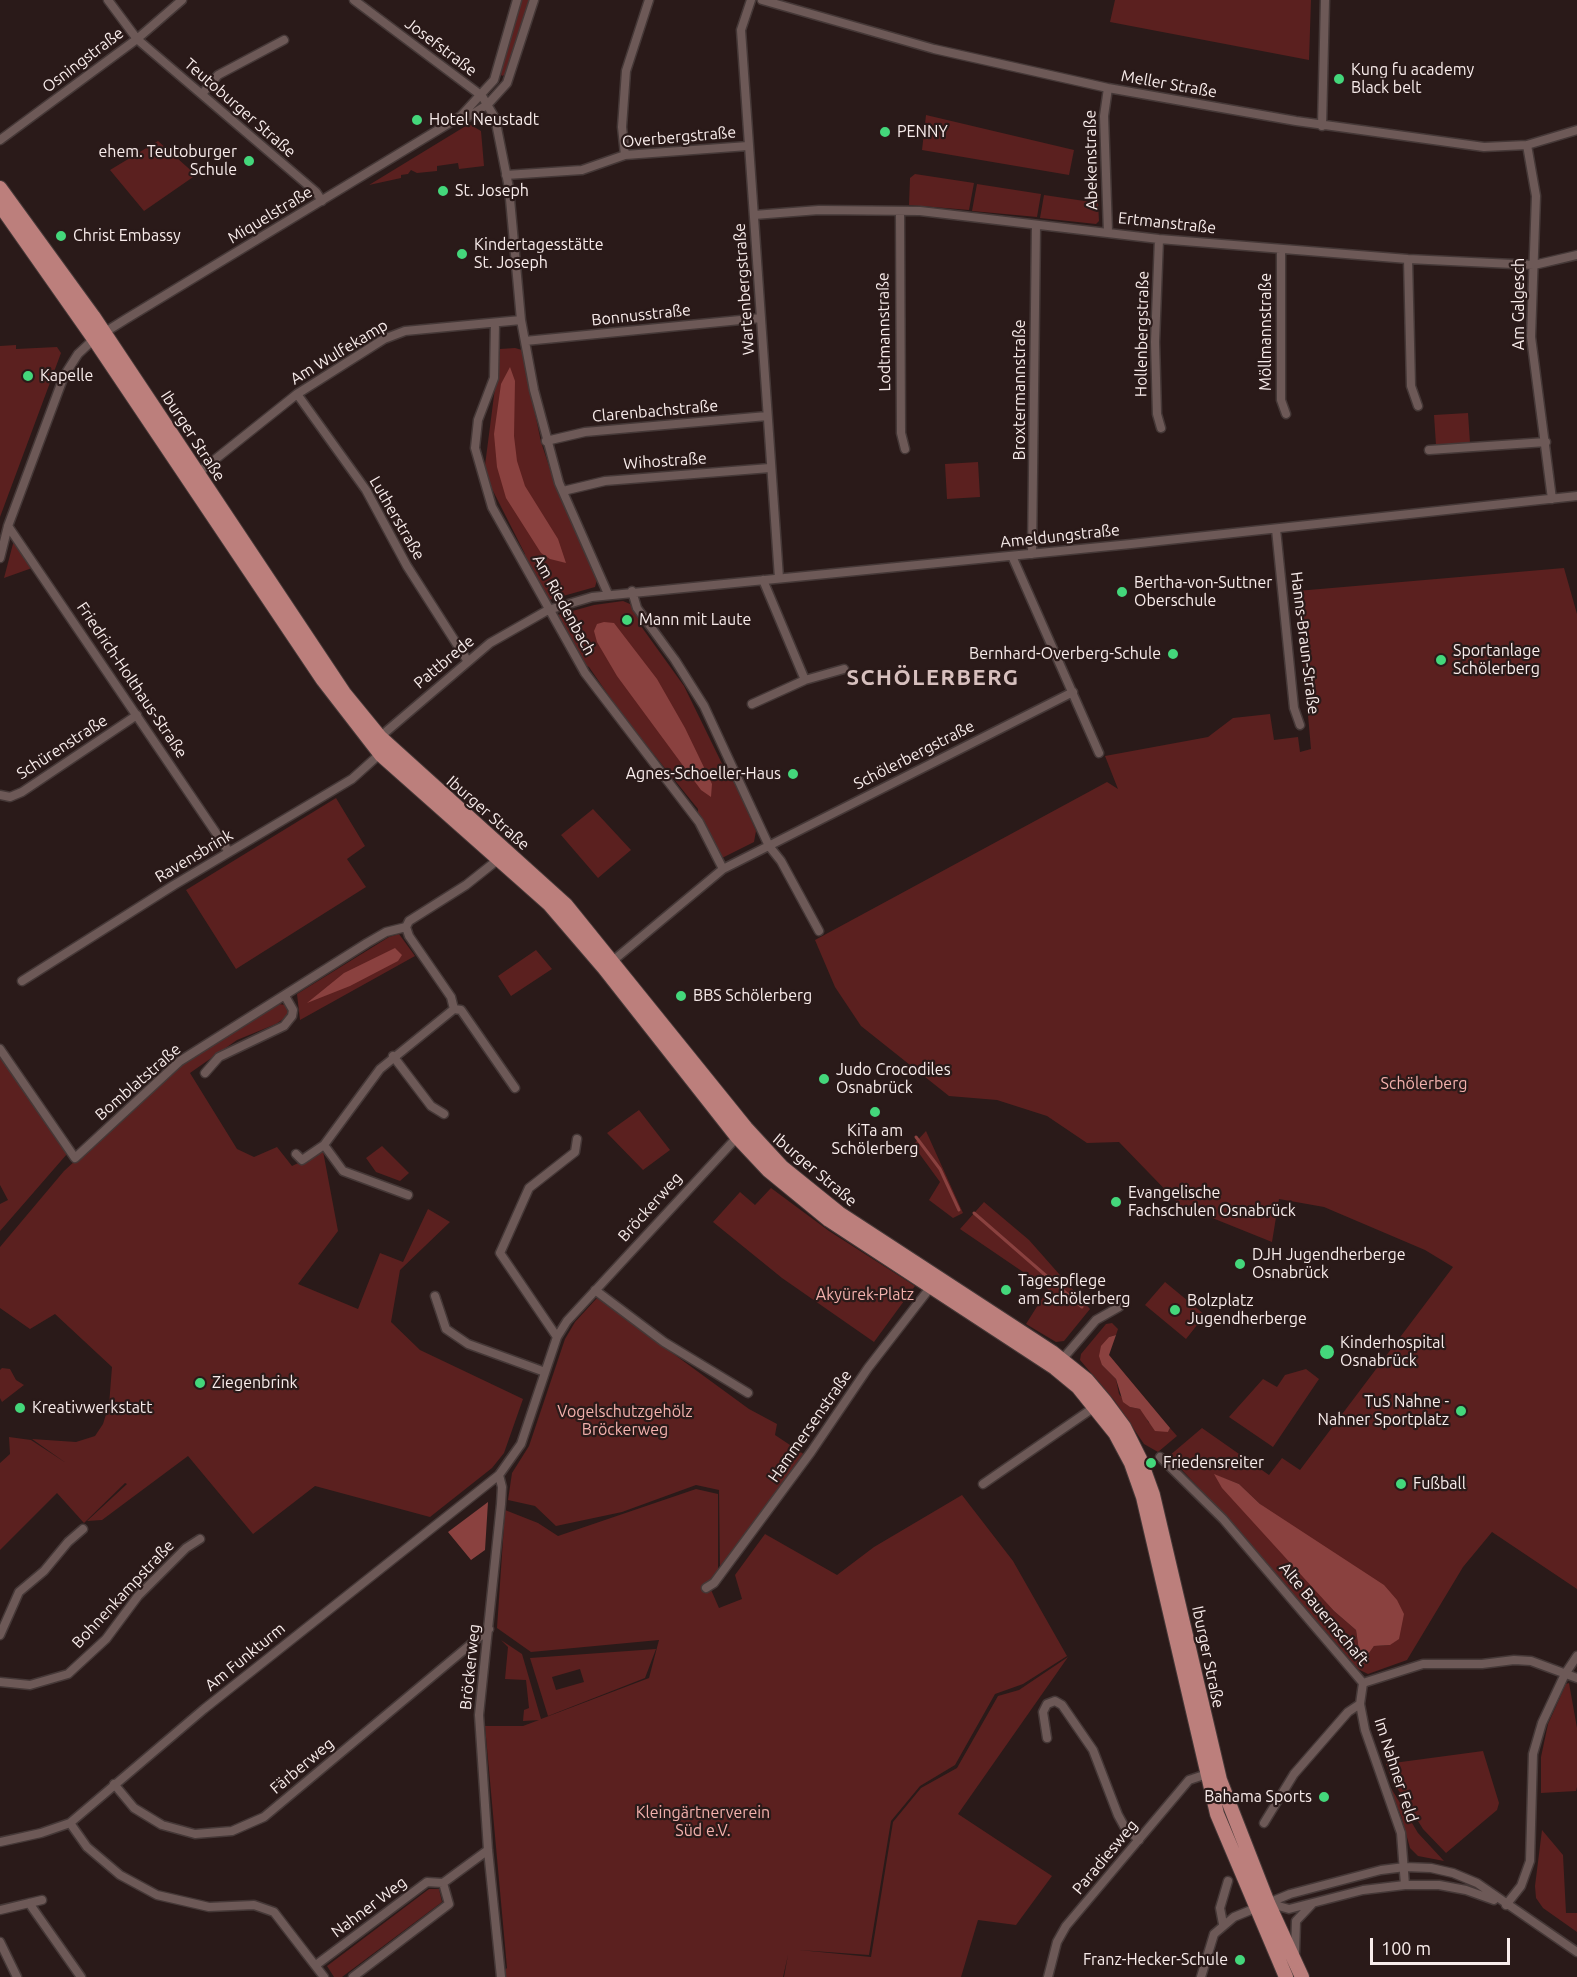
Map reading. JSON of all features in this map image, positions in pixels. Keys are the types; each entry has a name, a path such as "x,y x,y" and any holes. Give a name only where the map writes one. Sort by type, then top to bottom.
{"main road":[{"name":"Iburger Straße","path":"0,188 100,336 319,674 350,718 381,755 500,858 609,964"},
{"name":"Iburger Straße","path":"0,205 100,336 198,473 344,693 380,736 566,904 609,964 741,1132 795,1195 829,1220 934,1282 1059,1364 1104,1400 1124,1427 1140,1459 1164,1534 1220,1780 1286,1977"},
{"name":"Iburger Straße","path":"1059,1364 1096,1406 1115,1432 1131,1463 1143,1497 1217,1814 1262,1905 1302,1977"}],"street":[{"name":"Teutoburger Straße","path":"108,0 137,39 316,192 322,201"},
{"name":"Osningstraße","path":"0,140 137,39 182,0"},
{"name":"Josefstraße","path":"354,0 482,96"},
{"path":"517,0 494,80 482,96 498,128 506,175 521,320 546,441 563,491 608,594"},
{"path":"488,104 498,96 512,74 534,0"},
{"path":"625,155 622,127 626,71 649,0"},
{"name":"Wartenbergstraße","path":"751,0 741,30 779,578"},
{"name":"Meller Straße","path":"762,0 934,49 1108,88 1322,126 1484,147 1527,145 1577,130"},
{"path":"1322,126 1325,0"},
{"path":"202,94 218,75 284,39"},
{"name":"Abekenstraße","path":"1108,88 1104,116 1108,232"},
{"name":"Miquelstraße","path":"0,558 4,526 64,376 78,354 100,336 461,117 482,96"},
{"name":"Miquelstraße","path":"461,117 468,117 488,104"},
{"name":"Am Galgesch","path":"1527,145 1536,196 1531,337 1552,499"},
{"name":"Overbergstraße","path":"506,175 582,170 625,155 748,146"},
{"name":"Ertmanstraße","path":"754,215 819,210 900,213 920,211 1159,239 1408,259 1534,265 1577,255"},
{"name":"Lodtmannstraße","path":"900,213 900,421 905,450"},
{"name":"Broxtermannstraße","path":"1032,554 1036,226"},
{"name":"Hollenbergstraße","path":"1159,239 1155,342 1156,414 1161,428"},
{"name":"Möllmannstraße","path":"1281,249 1281,400 1286,414"},
{"path":"1408,259 1411,386 1418,406"},
{"name":"Bonnusstraße","path":"525,341 760,318"},
{"name":"Am Wulfekamp","path":"198,473 297,394 384,339 405,330 521,320"},
{"name":"Am Riedenbach","path":"495,324 494,378 478,420 475,448 477,462 492,507 585,674 606,705 699,822 723,869"},
{"name":"Lutherstraße","path":"297,394 366,490 407,566 467,660"},
{"name":"Clarenbachstraße","path":"546,441 585,432 767,416"},
{"path":"1429,450 1546,442"},
{"name":"Wihostraße","path":"563,491 604,481 770,468"},
{"name":"Ameldungstraße","path":"549,610 577,600 632,591 1032,554 1577,496"},
{"name":"Friedrich-Holthaus-Straße","path":"4,526 230,852"},
{"name":"Hanns-Braun-Straße","path":"1276,529 1294,708 1300,725"},
{"path":"1011,556 1099,753"},
{"path":"763,579 805,680"},
{"path":"632,591 637,608 704,706 769,846 781,861 819,931"},
{"name":"Pattbrede","path":"380,736 467,660 508,631 549,610"},
{"path":"752,704 805,680 844,669"},
{"name":"Schölerbergstraße","path":"609,964 723,869 1072,692"},
{"name":"Schürenstraße","path":"0,795 10,797 22,792 137,715"},
{"path":"380,736 381,755"},
{"name":"Ravensbrink","path":"22,981 352,778 381,755"},
{"name":"Bomblatstraße","path":"0,1049 75,1158 180,1062 386,932 406,927 409,921 466,885 500,858"},
{"path":"406,927 409,936 451,998 454,1009"},
{"path":"205,1073 219,1057 284,1026 292,1016 293,1010 285,996"},
{"path":"296,1154 302,1160 324,1145 380,1069 393,1056 454,1009"},
{"path":"454,1009 461,1010 515,1088"},
{"path":"393,1056 431,1106 444,1114"},
{"name":"Bröckerweg","path":"501,1977 488,1850 479,1715 501,1504 502,1487 499,1475 521,1444 557,1337 567,1321 741,1132"},
{"path":"557,1337 500,1253 529,1188 575,1152 577,1139"},
{"path":"324,1145 343,1171 408,1195"},
{"name":"Hammersenstraße","path":"706,1588 714,1583 811,1452 868,1368 934,1282"},
{"path":"595,1290 664,1342 748,1393"},
{"path":"435,1296 446,1329 468,1344 545,1372"},
{"path":"1059,1364 1096,1320 1119,1307"},
{"path":"983,1484 1096,1406"},
{"name":"Alte Bauernschaft","path":"1160,1456 1223,1519 1363,1683 1423,1664 1482,1664 1514,1660 1531,1661 1577,1678"},
{"name":"Am Funkturm","path":"0,1842 41,1833 70,1823 114,1784 499,1475"},
{"path":"0,1635 19,1592 44,1571 68,1542 83,1529"},
{"name":"Bohnenkampstraße","path":"0,1682 30,1685 68,1674 106,1639 138,1596 186,1548 200,1539"},
{"name":"Färberweg","path":"114,1784 134,1808 162,1825 195,1833 232,1831 264,1817 489,1629"},
{"path":"1506,1905 1521,1886 1530,1861 1533,1754 1542,1723 1565,1674 1577,1656"},
{"name":"Im Nahner Feld","path":"1363,1683 1360,1704 1371,1752 1401,1833 1405,1885"},
{"path":"1047,1738 1044,1712 1047,1704 1055,1701 1062,1705 1093,1750 1118,1815 1124,1826 1139,1839"},
{"path":"1264,1824 1294,1774 1348,1712 1360,1704"},
{"name":"Paradiesweg","path":"1048,1977 1058,1942 1066,1926 1189,1780 1207,1774"},
{"path":"70,1823 87,1847 120,1875 157,1895 209,1907 254,1905 274,1912 324,1977"},
{"name":"Nahner Weg","path":"316,1965 427,1882 443,1883 488,1850"},
{"path":"1201,1977 1208,1949 1223,1924 1262,1905 1357,1876 1405,1867 1431,1868 1453,1873 1477,1884 1577,1952"},
{"path":"1223,1924 1220,1908 1228,1881"},
{"path":"352,1977 449,1904 443,1883"},
{"path":"1262,1905 1289,1909 1363,1890 1405,1885 1439,1885 1466,1890 1506,1905"},
{"path":"0,1910 42,1900"},
{"path":"29,1903 81,1977"},
{"path":"1295,1962 1293,1939 1296,1921 1314,1903"},
{"path":"0,1942 17,1977"}],"green space":[{"path":"522,0 530,0 506,74 502,76 500,73"},
{"path":"1115,0 1311,0 1309,60 1110,22"},
{"path":"926,115 1074,150 1069,175 922,150"},
{"path":"469,124 481,131 484,166 459,169 458,163 437,166 437,171 417,173 411,170 408,174 401,175 401,178 369,185"},
{"path":"158,141 196,175 144,211 110,170"},
{"path":"915,174 974,183 969,210 909,205 910,178"},
{"path":"977,184 1041,194 1037,217 972,211"},
{"path":"1044,195 1098,203 1099,221 1096,224 1040,218"},
{"path":"16,345 16,349 57,347 61,353 0,517 0,346"},
{"path":"500,349 522,350 541,442 556,487 597,580 595,587 549,600 546,599 524,559 525,554 491,487 487,485 484,473"},
{"path":"1468,413 1470,443 1436,445 1434,415"},
{"path":"978,462 980,497 947,499 945,464"},
{"path":"14,540 32,568 4,578"},
{"name":"Schölerberg","path":"1564,568 1577,614 1577,1589 1492,1532 1463,1567 1407,1660 1368,1674 1358,1669 1226,1517 1169,1456 1202,1428 1269,1475 1282,1458 1300,1470 1453,1267 1425,1250 1324,1207 1279,1199 1272,1242 1180,1205 1119,1142 1087,1143 1047,1116 997,1100 949,1096 861,1026 835,987 815,940 1107,782 1118,789 1105,756 1208,737 1233,718 1270,714 1274,740 1298,737 1300,752 1311,749 1297,591","holes":["1215,1475 1239,1484 1260,1504 1390,1645 1374,1646 1361,1664 1356,1630 1334,1611"]},
{"path":"623,601 630,604 639,618 638,622 684,686 730,780 735,782 756,831 754,842 722,858 698,815 698,809 622,715 589,667 583,664 560,623 558,615 594,605"},
{"path":"336,798 365,846 347,859 366,887 236,969 186,890"},
{"path":"593,809 631,850 598,878 561,835"},
{"path":"399,934 415,956 300,1020 297,994 389,937"},
{"path":"536,950 552,969 511,996 498,976"},
{"path":"279,1004 285,1005 289,1011 286,1017 276,1024 237,1040 190,1073 237,1149 254,1157 277,1147 292,1166 323,1151 338,1231 298,1284 358,1309 380,1253 403,1262 428,1209 450,1222 400,1270 391,1322 420,1350 523,1399 504,1453 492,1468 430,1517 315,1486 253,1534 188,1456 102,1520 87,1521 127,1484 125,1483 84,1523 57,1493 0,1550 0,1463 10,1454 9,1437 31,1440 66,1463 32,1439 76,1442 95,1436 103,1424 109,1405 112,1367 55,1314 30,1329 0,1308 0,1247 64,1171 182,1063"},
{"path":"0,1056 67,1154 0,1231 0,1204 8,1200 0,1185"},
{"path":"639,1110 670,1150 643,1170 607,1133"},
{"path":"926,1131 963,1213 953,1218 929,1200 940,1182 913,1145"},
{"path":"382,1146 409,1173 400,1181 376,1172 366,1158"},
{"name":"Akyürek-Platz","path":"771,1188 829,1231 915,1286 874,1342 782,1278 713,1222 740,1192 755,1205"},
{"path":"984,1202 1029,1240 1090,1309 1064,1341 1056,1342 1026,1324 1048,1289 960,1229"},
{"name":"Bolzplatz Jugendherberge","path":"1165,1282 1205,1315 1186,1339 1145,1305"},
{"name":"Vogelschutzgehölz Bröckerweg","path":"597,1298 749,1409 777,1424 775,1435 805,1455 720,1568 719,1490 696,1485 622,1512 556,1526 535,1506 508,1500 512,1473 529,1446 565,1339 575,1322"},
{"path":"1112,1323 1118,1329 1116,1335 1109,1337 1102,1365 1116,1379 1119,1394 1130,1407 1140,1409 1146,1414 1148,1422 1168,1432 1170,1428 1177,1436 1158,1452 1144,1444 1114,1400 1080,1360 1081,1354 1106,1324"},
{"path":"10,1369 16,1380 24,1385 2,1402 0,1370"},
{"path":"1306,1369 1319,1379 1273,1447 1229,1417 1263,1379 1277,1387 1285,1375"},
{"name":"Kleingärtnerverein Süd e.V.","path":"696,1489 718,1494 718,1572 708,1583 719,1608 742,1599 735,1575 765,1534 837,1575 874,1547 962,1495 1013,1561 1067,1656 1023,1684 995,1694 955,1765 920,1786 891,1821 869,1955 799,1950 871,1957 893,1822 921,1788 957,1768 998,1696 1019,1690 1068,1657 958,1814 1052,1876 1016,1925 978,1920 961,1977 784,1977 788,1955 783,1977 497,1977 507,1968 485,1726 523,1726 539,1720 523,1721 524,1710 529,1708 526,1680 505,1679 508,1647 501,1640 522,1654 541,1719 649,1678 659,1640 531,1652 497,1628 505,1510 538,1523 558,1536"},
{"path":"656,1649 645,1678 548,1716 530,1658","holes":["580,1669 584,1682 556,1690 552,1677"]},
{"path":"1569,1683 1577,1728 1576,1791 1541,1793 1541,1757 1548,1724 1566,1684"},
{"path":"1483,1751 1499,1803 1497,1810 1446,1853 1423,1829 1392,1780 1386,1764"},
{"path":"1385,1778 1418,1833 1444,1861 1418,1856 1410,1848 1401,1816"},
{"path":"1542,1830 1563,1855 1566,1913 1577,1913 1577,1932 1543,1908 1536,1898 1535,1886"},
{"path":"429,1889 439,1889 442,1902 342,1977 334,1977 327,1966"}],"shaded area":[{"path":"510,367 515,381 514,436 517,461 525,486 558,539 566,563 550,559 541,553 506,498 497,467 494,434 501,384"},
{"path":"614,623 657,679 685,728 712,784 711,797 701,790 617,676 597,642 594,631 597,624"},
{"path":"395,948 402,955 398,961 350,986 307,1003 344,973"},
{"path":"1116,1335 1109,1355 1170,1428 1168,1432 1155,1431 1140,1409 1130,1407 1123,1402 1116,1379 1102,1365 1099,1356 1101,1346 1109,1337"},
{"path":"1214,1474 1239,1484 1260,1504 1384,1585 1397,1600 1404,1614 1399,1639 1390,1645 1374,1646 1369,1653 1369,1662 1361,1664 1356,1630 1334,1611 1222,1488"},
{"path":"488,1502 485,1550 471,1560 448,1532"}],"waterway":[{"path":"916,1137 940,1169 959,1210"},
{"path":"974,1213 1082,1307"}],"place":[{"name":"Kung fu academy Black belt","path":"1339,79"},
{"name":"Hotel Neustadt","path":"417,120"},
{"name":"PENNY","path":"885,132"},
{"name":"ehem. Teutoburger Schule","path":"249,161"},
{"name":"St. Joseph","path":"443,191"},
{"name":"Christ Embassy","path":"61,236"},
{"name":"Kindertagesstätte St. Joseph","path":"462,254"},
{"name":"Kapelle","path":"28,376"},
{"name":"Bertha-von-Suttner Oberschule","path":"1122,592"},
{"name":"Mann mit Laute","path":"627,620"},
{"name":"Bernhard-Overberg-Schule","path":"1173,654"},
{"name":"Sportanlage Schölerberg","path":"1441,660"},
{"name":"Agnes-Schoeller-Haus","path":"793,774"},
{"name":"BBS Schölerberg","path":"681,996"},
{"name":"Judo Crocodiles Osnabrück","path":"824,1079"},
{"name":"KiTa am Schölerberg","path":"875,1112"},
{"name":"Evangelische Fachschulen Osnabrück","path":"1116,1202"},
{"name":"DJH Jugendherberge Osnabrück","path":"1240,1264"},
{"name":"Tagespflege am Schölerberg","path":"1006,1290"},
{"name":"Bolzplatz Jugendherberge","path":"1175,1310"},
{"name":"Kinderhospital Osnabrück","path":"1327,1352"},
{"name":"Ziegenbrink","path":"200,1383"},
{"name":"Kreativwerkstatt","path":"20,1408"},
{"name":"TuS Nahne - Nahner Sportplatz","path":"1461,1411"},
{"name":"Friedensreiter","path":"1151,1463"},
{"name":"Fußball","path":"1401,1484"},
{"name":"Bahama Sports","path":"1324,1797"},
{"name":"Franz-Hecker-Schule","path":"1240,1960"}],"district":[{"name":"SCHÖLERBERG","path":"933,678"}]}
